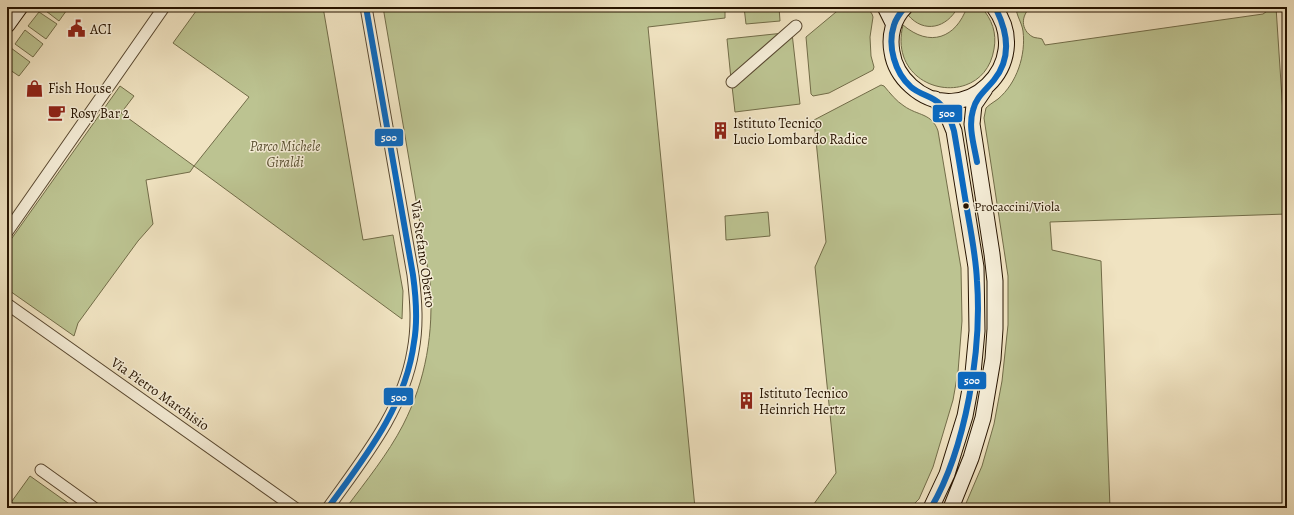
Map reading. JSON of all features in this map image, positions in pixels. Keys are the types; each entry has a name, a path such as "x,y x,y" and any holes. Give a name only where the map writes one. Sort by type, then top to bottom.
{"street":[{"path":"7,25 20,7"},
{"path":"7,232 164,7"},
{"name":"Via Stefano Oberto","path":"328,508 369,451 395,406 409,369 415,344 416,297 366,7"},
{"path":"885,7 894,25"},
{"path":"905,7 899,14 894,25 892,51 893,58 899,72 912,88 935,99 949,101 962,100 985,89"},
{"path":"951,508 980,430 988,393 993,354 995,305 994,268 972,127 972,116 974,105 985,89 993,81 1004,63 1007,42 1006,31 997,8"},
{"path":"732,82 796,26"},
{"path":"932,508 947,474 965,416 974,364 977,331 977,276 975,256 954,131 948,114 935,99"},
{"name":"Via Pietro Marchisio","path":"7,304 295,508"},
{"path":"41,470 94,508"}],"green space":[{"path":"69,7 59,21 42,8"},
{"name":"Parco Michele Giraldi","path":"199,7 323,7 363,240 393,235 403,291 402,319 194,166 249,97 173,43"},
{"path":"383,7 725,7 725,18 648,27 695,508 346,508 391,446 411,408 423,373 427,355 431,319 430,282"},
{"path":"744,7 779,7 780,21 746,24"},
{"path":"842,7 867,7 872,14 873,17 870,37 871,56 874,67 873,70 829,93 813,96 811,94 806,37"},
{"path":"915,7 958,7 948,20 942,24 928,26 921,25 908,15"},
{"path":"967,7 981,7 993,26 995,43 987,69 973,82 956,87 938,86 922,80 909,67 902,48 903,25 913,32 923,36 932,38 941,36 956,26"},
{"path":"1016,7 1031,7 1025,14 1023,22 1024,27 1033,37 1042,39 1045,45 1263,14 1273,7 1276,7 1284,129 1287,129 1287,214 1050,222 1052,250 1101,261 1110,508 964,508 982,466 994,424 1002,381 1008,325 1008,276 984,118 986,108 1005,92 1019,68 1024,40"},
{"path":"39,12 57,24 46,39 28,26"},
{"path":"25,30 43,44 33,57 15,44"},
{"path":"784,33 731,79 727,39"},
{"path":"792,33 800,104 735,112 732,86"},
{"path":"11,48 30,62 19,76 7,68 7,54"},
{"path":"881,85 884,86 901,104 932,121 938,131 961,268 962,321 958,372 953,400 933,467 919,499 910,508 811,508 836,473 815,267 826,242 814,120"},
{"path":"120,86 134,96 121,113 194,166 190,172 146,180 153,224 138,241 78,323 74,336 7,289 7,245"},
{"path":"768,212 770,236 726,240 725,216"},
{"path":"30,476 75,508 7,508"}],"transit line":[{"name":"500","path":"328,508 356,470 382,430 393,409 410,365 416,325 416,300 413,275 366,7"},
{"name":"500","path":"905,7 896,20 892,33 891,42 894,59 905,81 918,92 937,101 943,107 950,120 954,131 976,264 977,281 977,337 969,398 954,457 931,508"},
{"name":"500","path":"977,162 971,129 974,105 999,72 1005,55 1006,46 1004,29 997,11 999,7"}],"place":[{"name":"ACI","path":"77,29"},
{"name":"Fish House","path":"35,88"},
{"name":"Rosy Bar 2","path":"57,113"},
{"name":"Istituto Tecnico Lucio Lombardo Radice","path":"720,131"},
{"name":"Procaccini/Viola","path":"966,206"},
{"name":"Istituto Tecnico Heinrich Hertz","path":"746,401"}]}
